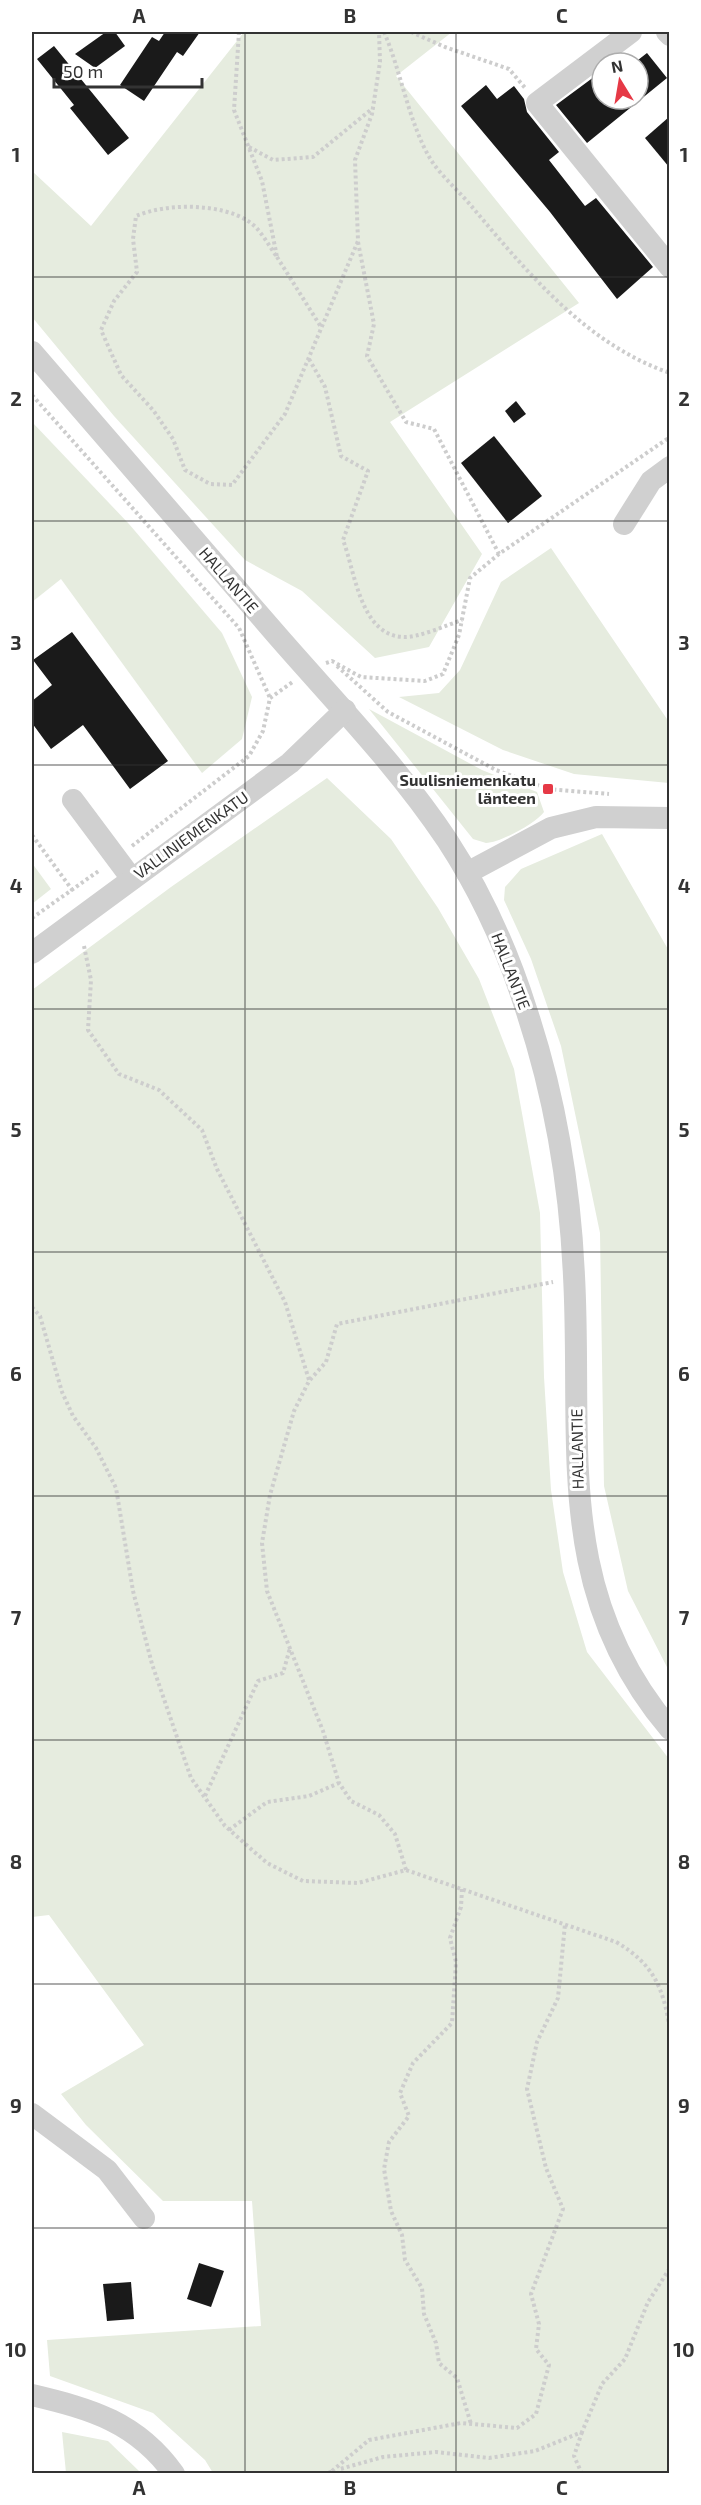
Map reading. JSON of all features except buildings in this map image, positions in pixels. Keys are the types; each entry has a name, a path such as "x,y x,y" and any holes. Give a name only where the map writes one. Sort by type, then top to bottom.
{"street":[{"path":"631,32 537,103 669,267"},
{"name":"HALLANTIE","path":"32,352 308,671 345,710 427,812 467,873 503,948 527,1010 543,1068 563,1159 575,1278 576,1463 580,1518 588,1567 598,1602 634,1679 669,1729"},
{"path":"624,524 651,481 669,467"},
{"name":"VALLINIEMENKATU","path":"32,953 290,763 345,710"},
{"path":"73,800 132,879"},
{"path":"467,873 551,828 596,817 669,819"},
{"path":"32,2114 107,2170 144,2218"},
{"path":"32,2395 75,2405 117,2422 156,2449 174,2474"}],"path":[{"path":"240,32 234,110 262,181 278,257"},
{"path":"379,32 380,62 373,108 355,160 358,242 374,324 367,356 406,422 434,429 448,462 499,554"},
{"path":"384,32 398,63 412,116 431,160 519,262 580,322 645,365 669,373"},
{"path":"411,32 445,47 509,69 537,103"},
{"path":"249,146 273,160 313,157 373,108"},
{"path":"321,327 278,257 250,222 220,208 153,209 136,216 133,239 137,272 114,301 101,330 121,375 153,410 173,439 185,470 210,484 232,485 285,414 358,242"},
{"path":"308,359 325,387 341,456 368,471 343,540 352,562 360,600 378,629 403,638 462,620"},
{"path":"32,395 239,628 270,698 263,731 249,756 73,891 32,918"},
{"path":"332,661 361,677 425,681 443,674 459,635 470,578 499,554 669,437"},
{"path":"270,698 308,671 332,661"},
{"path":"332,661 388,712 496,770 548,789 618,795"},
{"path":"32,835 73,891"},
{"path":"84,946 91,980 88,1030 119,1074 159,1090 202,1130 217,1168 285,1302 309,1381"},
{"path":"406,1870 395,1834 379,1815 351,1801 339,1783 323,1731 267,1591 262,1543 270,1495 291,1422 309,1381 326,1362 337,1324 575,1278"},
{"path":"32,1307 40,1316 73,1416 96,1448 116,1488 133,1591 152,1664 191,1778 230,1830 267,1863 303,1881 358,1883 406,1870 616,1942 638,1954 655,1978 666,2005 669,2031"},
{"path":"204,1797 258,1681 283,1673 290,1647"},
{"path":"230,1830 267,1802 309,1796 339,1783"},
{"path":"462,1889 461,1907 450,1938 456,1962 452,2023 413,2063 400,2093 410,2116 389,2142 384,2169 391,2211 402,2235 405,2260 422,2288 424,2314 436,2343 439,2363 457,2378 471,2424"},
{"path":"332,2471 369,2440 461,2423 517,2428 536,2415 549,2365 536,2349 539,2324 531,2294 563,2209 546,2168 527,2089 537,2042 558,1998 565,1924"},
{"path":"582,2474 574,2456 602,2384 625,2358 648,2302 669,2268"},
{"path":"323,2474 383,2457 436,2452 489,2458 535,2451 582,2432"}],"shaded area":[{"path":"244,32 452,32 396,76 579,303 390,422 482,554 429,647 375,658 302,591 245,560 114,416 32,317 32,171 91,226"},
{"path":"32,422 129,524 222,633 252,697 242,739 202,773 61,579 32,602"},
{"path":"551,548 669,722 669,783 574,774 503,750 399,697 439,693 460,670 501,582"},
{"path":"369,709 482,770 537,792 544,812 526,827 500,840 486,843 473,839"},
{"path":"327,778 391,839 438,908 479,979 514,1069 540,1213 544,1377 551,1490 563,1572 587,1652 669,1759 669,2473 213,2473 205,2460 153,2413 50,2376 47,2340 261,2326 252,2201 163,2201 86,2125 61,2094 144,2045 49,1915 32,1917 32,990 171,887"},
{"path":"602,834 669,951 669,1671 628,1591 604,1486 600,1233 561,1046 531,959 504,900 505,887 521,869"},
{"path":"32,863 51,889 32,904"},
{"path":"62,2432 108,2441 141,2473 66,2473"}],"place":[{"name":"Suulisniemenkatu länteen","path":"548,789"}]}
